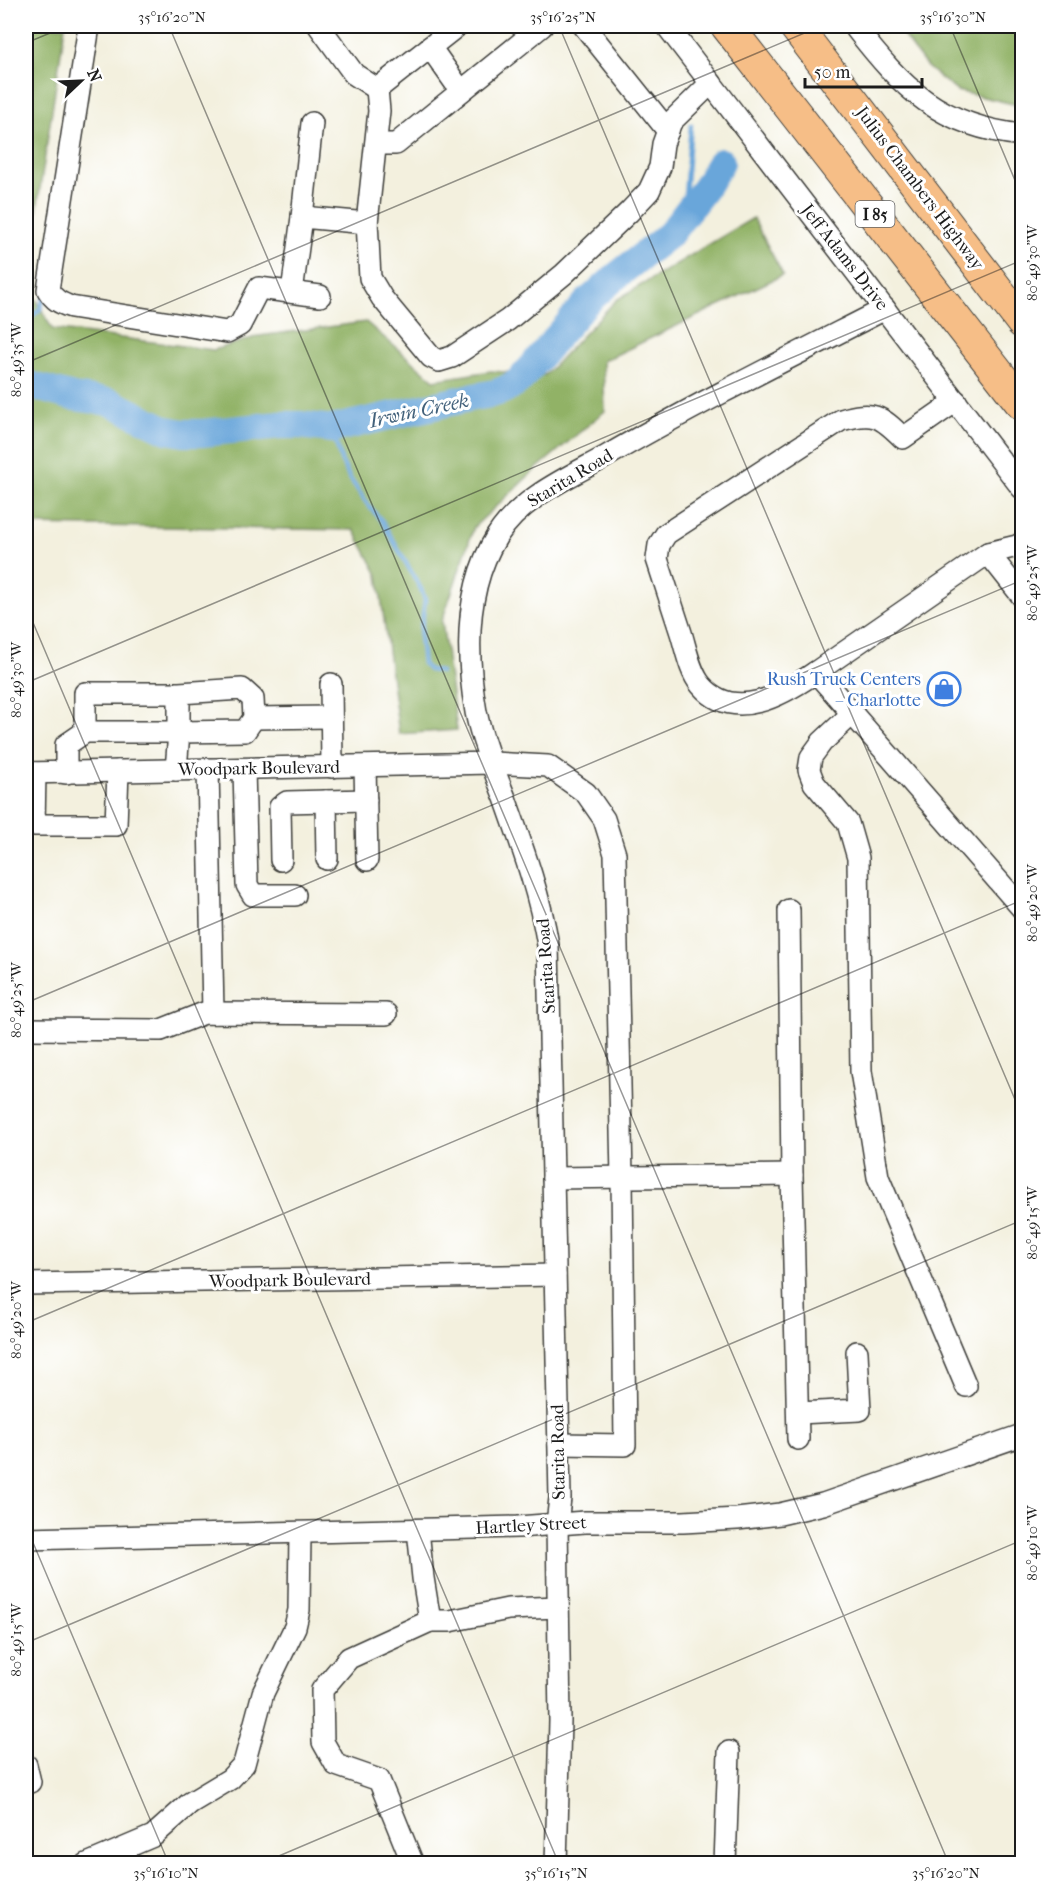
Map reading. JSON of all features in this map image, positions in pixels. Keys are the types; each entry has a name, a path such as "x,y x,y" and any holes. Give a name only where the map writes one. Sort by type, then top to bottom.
{"highway":[{"name":"I 85","path":"728,26 1023,404"},
{"name":"Julius Chambers Highway","path":"795,26 1023,322"}],"street":[{"path":"89,26 48,290 51,296 59,303 71,307 227,332 240,326 259,288 320,296"},
{"path":"319,26 354,74 377,89"},
{"path":"377,89 457,26"},
{"path":"376,144 396,144 542,26"},
{"path":"584,26 668,131"},
{"name":"Jeff Adams Drive","path":"667,26 1023,488"},
{"path":"854,26 892,73 921,98 969,124 1023,135"},
{"path":"430,47 461,91"},
{"path":"377,89 379,111 367,221 370,278 382,298 431,357 439,362 452,357 508,320 564,274 636,205 653,183 660,166 663,144 671,122 711,83"},
{"path":"292,292 312,123"},
{"path":"302,217 367,221"},
{"name":"Starita Road","path":"556,1863 560,1721 557,1524 560,1498 548,945 539,898 477,715 471,682 471,617 476,586 485,558 504,526 521,508 541,493 667,421 885,309"},
{"path":"956,401 903,438 888,423 874,416 860,414 841,420 666,534 659,545 657,559 690,660 700,683 711,694 726,702 753,704 774,697 816,672 988,553 1023,543"},
{"path":"988,553 1023,596"},
{"path":"816,672 1023,908"},
{"path":"331,684 332,767"},
{"path":"66,773 66,745 85,732 245,731 254,718 253,699 242,689 179,693 86,693 85,732"},
{"path":"176,770 179,693"},
{"path":"853,713 822,741 811,757 809,770 814,783 848,823 858,858 861,1071 878,1177 966,1386"},
{"path":"254,718 331,717"},
{"name":"Woodpark Boulevard","path":"30,773 492,763 548,766 586,793 604,819 615,854 625,1445 559,1444"},
{"path":"365,766 367,860"},
{"path":"244,769 247,885 253,895 295,895"},
{"path":"208,770 213,1013"},
{"path":"30,773 34,825 116,825 118,771"},
{"path":"281,860 280,807 287,802 366,800"},
{"path":"326,801 327,859"},
{"path":"789,910 798,1439"},
{"path":"26,1029 161,1030 204,1013 386,1014"},
{"path":"553,1178 792,1175"},
{"name":"Woodpark Boulevard","path":"26,1284 555,1275"},
{"path":"798,1413 860,1410 857,1352"},
{"name":"Hartley Street","path":"26,1539 418,1530 585,1522 737,1519 780,1514 823,1504 1023,1435"},
{"path":"418,1530 430,1621"},
{"path":"87,1863 153,1836 190,1803 230,1779 244,1764 263,1693 295,1627 299,1610 300,1533"},
{"path":"412,1863 379,1779 336,1765 323,1742 322,1690 349,1658 430,1621 450,1621 508,1609 558,1607"},
{"path":"725,1863 729,1752"}],"green space":[{"path":"26,26 65,26 26,280"},
{"path":"896,26 1022,26 1022,106 957,91 927,67"},
{"path":"753,218 783,275 603,361 605,411 535,470 474,527 442,621 457,730 399,734 378,575 354,530 26,525 26,280 52,329 214,350 259,336 366,322 434,380 491,371 545,375 616,300"}],"waterway":[{"path":"683,218 691,125"},
{"name":"Irwin Creek","path":"26,384 73,397 110,402 167,430 184,433 280,425 332,429 499,392 521,379 586,303 670,234 706,187 721,162"},
{"path":"26,322 40,309 44,297"},
{"path":"332,429 341,460 349,477 382,521 421,589 425,600 420,636 423,664 429,670 441,672"}],"place":[{"name":"Rush Truck Centers – Charlotte","path":"944,689"}]}
